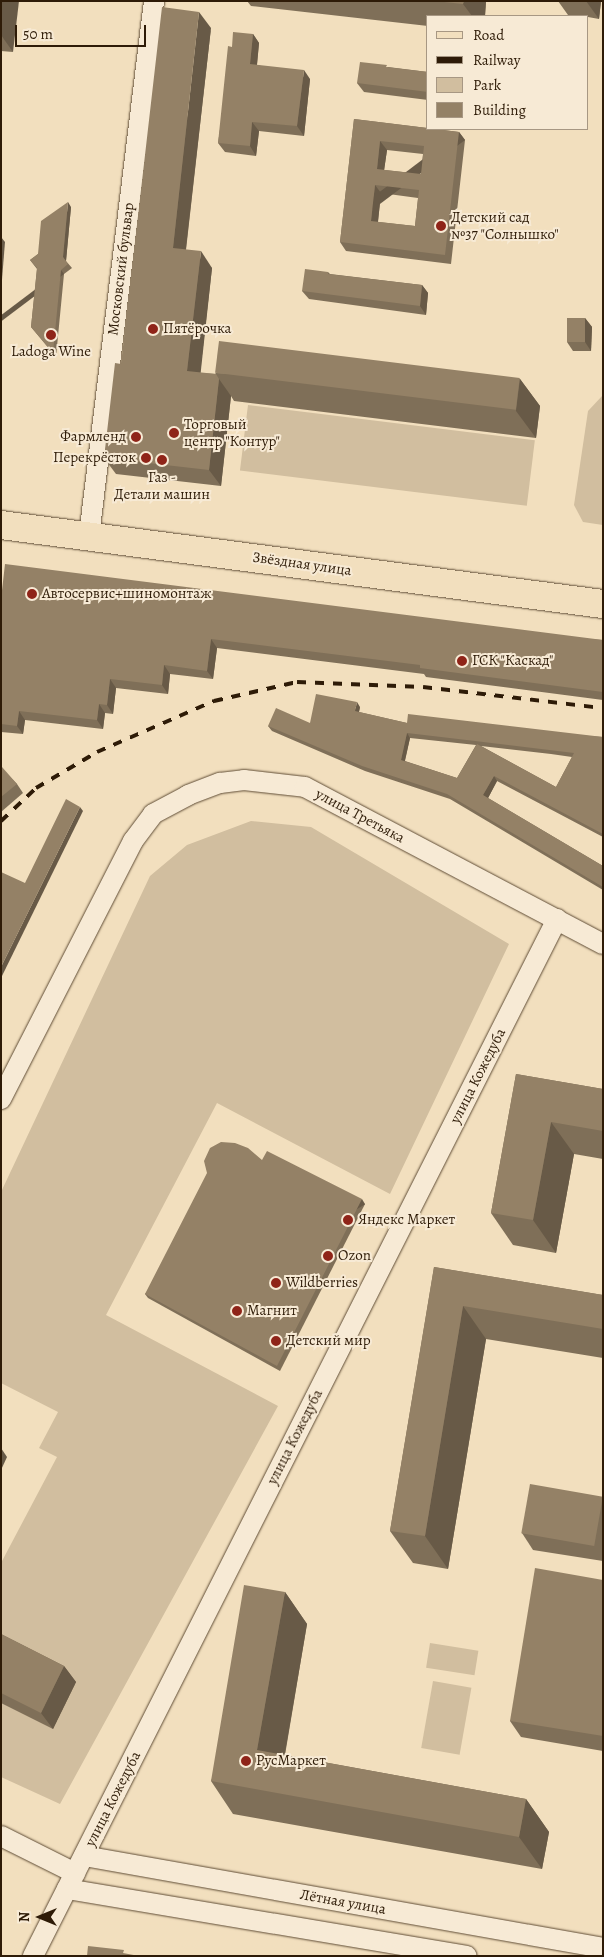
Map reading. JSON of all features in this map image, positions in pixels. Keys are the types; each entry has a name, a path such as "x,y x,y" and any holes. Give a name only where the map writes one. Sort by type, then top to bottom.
{"main road":[{"name":"Звёздная улица","path":"1,525 603,604"}],"street":[{"name":"Московский бульвар","path":"89,536 154,1"},
{"name":"улица Третьяка","path":"1,1099 133,840 153,814 188,795 220,783 244,780 305,787 603,944"},
{"name":"улица Кожедуба","path":"33,1956 557,919"},
{"name":"Лётная улица","path":"1,1836 75,1873 466,1956"},
{"name":"Лётная улица","path":"75,1873 603,1948"}],"green space":[{"path":"603,395 603,525 583,522 574,505 588,411"},
{"path":"248,405 535,440 527,506 240,471"},
{"path":"251,821 311,827 509,944 390,1194 217,1103 106,1315 278,1406 60,1804 1,1777 1,1563 57,1457 39,1448 58,1412 1,1383 1,1192 150,876 187,845"},
{"path":"430,1643 478,1651 474,1675 426,1668"},
{"path":"433,1681 471,1688 460,1755 421,1748"}],"building":[{"path":"435,1 464,1 463,4"},
{"path":"162,7 199,12 173,248 201,251 187,371 216,374 219,379 209,470 104,458 115,363 121,364"},
{"path":"233,32 253,34 250,64 304,70 297,126 252,122 250,146 218,143 228,46 232,47"},
{"path":"360,62 426,72 426,92 357,83"},
{"path":"354,119 426,128 426,130 459,132 445,255 340,242","holes":["380,141 424,146 421,174 377,169","375,185 419,190 415,226 371,221"]},
{"path":"68,202 63,257 68,264 61,270 53,353 31,327 37,268 30,260 38,254 41,221"},
{"path":"305,269 328,272 328,274 422,285 420,306 302,291"},
{"path":"567,318 585,318 585,342 567,342"},
{"path":"219,341 520,378 516,410 215,373"},
{"name":"ГСК \"Каскад\"","path":"5,564 603,640 603,692 420,668 420,665 211,639 207,671 164,665 162,685 110,679 107,705 99,704 97,720 19,711 17,726 1,724 1,599"},
{"path":"316,694 357,702 355,711 407,723 408,714 603,737 603,834 494,776 483,795 603,866 603,887 447,794 362,766 268,726 276,708 310,723","holes":["407,733 574,753 556,787 477,744 457,778 401,760"]},
{"path":"1,768 17,784 1,797"},
{"path":"66,799 80,807 1,967 1,872 25,883"},
{"path":"516,1074 603,1089 603,1131 551,1122 533,1220 491,1213"},
{"path":"221,1142 235,1143 248,1148 262,1160 267,1151 362,1199 277,1366 145,1294 207,1173 204,1161 210,1148"},
{"path":"434,1267 603,1295 603,1329 463,1306 425,1536 390,1531"},
{"path":"530,1484 603,1497 594,1546 521,1533"},
{"path":"535,1568 603,1580 603,1736 510,1721"},
{"path":"244,1585 285,1592 257,1750 526,1799 519,1837 211,1781"},
{"path":"1,1634 64,1666 41,1713 1,1693"},
{"path":"88,1946 124,1950 123,1953 139,1956 87,1956"}],"railway":[{"path":"1,821 36,788 97,752 214,701 297,682 423,687 603,708"}],"place":[{"name":"Детский сад №37 \"Солнышко\"","path":"441,226"},
{"name":"Пятёрочка","path":"153,329"},
{"name":"Ladoga Wine","path":"51,335"},
{"name":"Торговый центр \"Контур\"","path":"174,433"},
{"name":"Фармленд","path":"136,437"},
{"name":"Перекрёсток","path":"146,458"},
{"name":"Газ - Детали машин","path":"162,460"},
{"name":"Автосервис+шиномонтаж","path":"32,594"},
{"name":"ГСК \"Каскад\"","path":"462,661"},
{"name":"Яндекс Маркет","path":"348,1220"},
{"name":"Ozon","path":"328,1256"},
{"name":"Wildberries","path":"276,1283"},
{"name":"Магнит","path":"237,1311"},
{"name":"Детский мир","path":"276,1341"},
{"name":"РусМаркет","path":"246,1761"}]}
